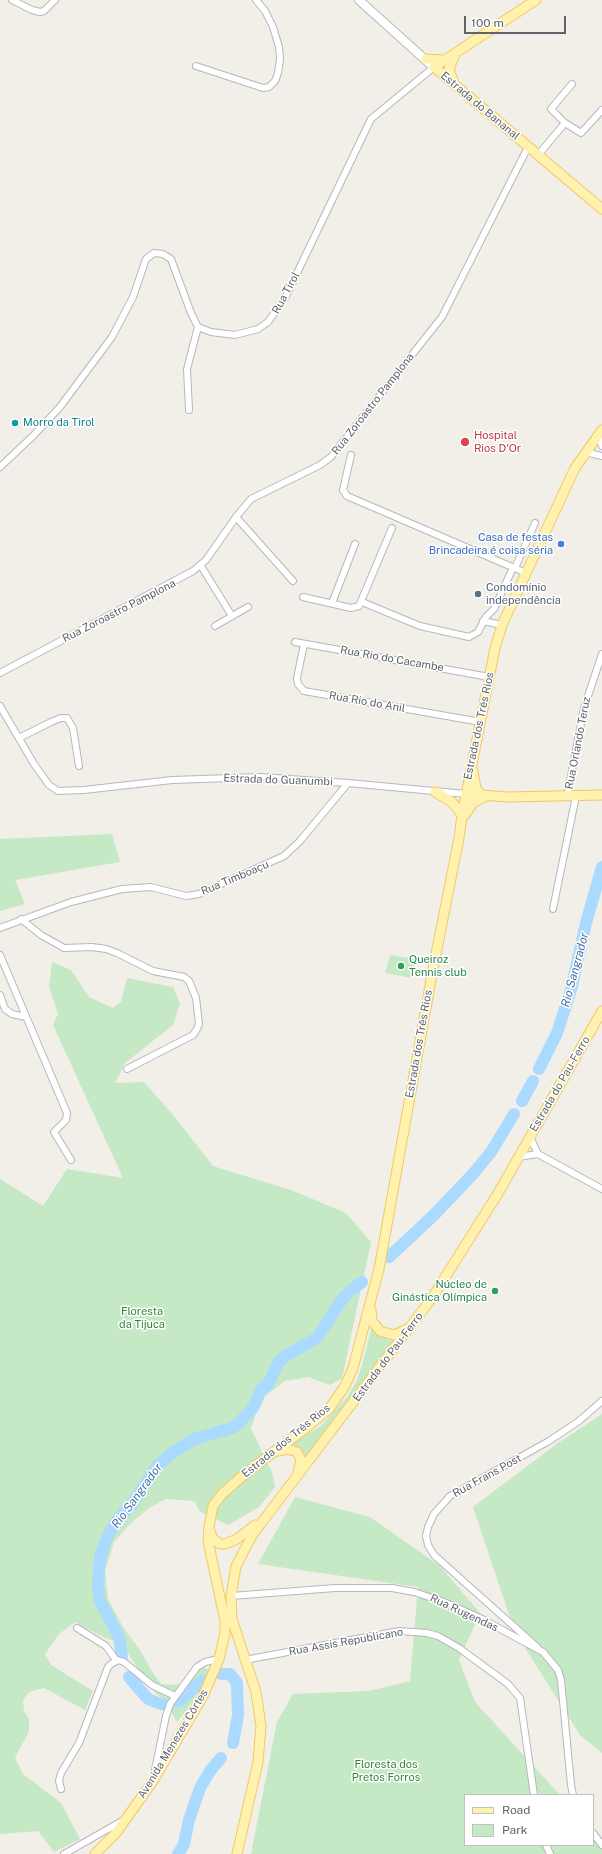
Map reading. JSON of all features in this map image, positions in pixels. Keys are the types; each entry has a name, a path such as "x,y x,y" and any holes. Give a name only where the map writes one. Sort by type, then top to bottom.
{"main road":[{"name":"Rua Tirol","path":"434,67 536,0"},
{"path":"456,52 449,69 456,86"},
{"path":"426,59 445,60"},
{"name":"Estrada do Bananal","path":"434,67 602,209"},
{"name":"Estrada dos Três Rios","path":"237,1854 258,1762 261,1740 258,1701 245,1660 229,1620 211,1560 209,1527 213,1506 218,1498 247,1472 277,1451 318,1418 337,1400 346,1386 353,1368 378,1269 461,818 489,677 502,625 575,468 600,432"},
{"path":"435,792 452,802 461,818 469,807 484,797 475,785 472,763"},
{"name":"Estrada do Guanumbi","path":"466,794 484,797 602,795"},
{"name":"Estrada do Pau-Ferro","path":"229,1620 236,1566 253,1534 412,1326 466,1246 602,1011"},
{"path":"370,1304 372,1321 380,1331 390,1334 397,1334 412,1326"},
{"path":"277,1451 288,1449 293,1450 299,1456 301,1460 296,1478"},
{"path":"209,1527 213,1539 220,1544 225,1544 241,1537 268,1514"},
{"name":"Avenida Menezes Côrtes","path":"96,1854 116,1833 153,1781 203,1696 219,1659 229,1620"}],"street":[{"path":"12,0 40,12 44,11 55,0"},
{"path":"196,66 263,88 269,87 275,81 279,66 279,47 266,11 256,0"},
{"name":"Estrada do Bananal","path":"362,1 434,67"},
{"name":"Rua Tirol","path":"198,327 211,332 235,335 258,329 268,322 286,296 371,119 434,67"},
{"path":"572,84 551,109 565,123 581,133 602,110"},
{"path":"538,155 565,123"},
{"name":"Rua Zoroastro Pamplona","path":"0,673 178,580 201,566 236,517 251,499 320,465 331,457 442,317 528,147"},
{"path":"0,467 27,442 60,407 112,337 133,297 143,265 149,256 159,253 170,259 198,327 187,369 188,410"},
{"path":"600,432 602,446"},
{"path":"585,452 602,456"},
{"path":"351,455 343,490 347,496 513,570 526,573"},
{"path":"236,517 293,581"},
{"path":"362,602 420,626 469,637 478,632 484,620 494,609 535,523"},
{"path":"304,597 352,608 359,606 362,602 392,528"},
{"path":"332,604 355,544"},
{"path":"201,566 232,616"},
{"path":"215,626 248,607"},
{"path":"484,620 502,625"},
{"name":"Rua Rio do Cacambe","path":"294,642 489,677"},
{"name":"Rua Rio do Anil","path":"304,644 298,684 304,690 481,722"},
{"name":"Rua Orlando Teruz","path":"553,909 572,796 584,708 600,666 602,654"},
{"name":"Estrada do Guanumbi","path":"0,706 49,785 58,791 84,790 198,778 260,777 348,783 466,794"},
{"path":"19,738 56,720 67,718 73,728 79,766"},
{"name":"Rua Timboaçu","path":"0,928 21,919 71,902 122,889 151,887 186,896 199,894 284,856 300,841 348,783"},
{"path":"21,919 40,935 64,948 92,947 106,949 153,971 184,977 189,981 196,998 199,1024 193,1035 127,1069"},
{"path":"0,954 67,1113 66,1120 54,1132 71,1160"},
{"path":"0,995 5,1009 8,1012 16,1017 26,1017"},
{"path":"530,1137 538,1154 602,1189"},
{"path":"518,1157 538,1154"},
{"name":"Rua Frans Post","path":"543,1652 437,1558 428,1545 426,1532 434,1514 450,1496 549,1440 579,1421 602,1401"},
{"name":"Rua Rugendas","path":"231,1596 358,1587 399,1589 444,1602 482,1619 543,1652 558,1670 561,1680 570,1785 573,1794"},
{"path":"77,1628 106,1646 116,1660 124,1662 152,1685 175,1696"},
{"name":"Rua Assis Republicano","path":"245,1660 399,1631 427,1632 438,1636 459,1648 508,1684 520,1698 534,1794"},
{"path":"153,1781 166,1716 175,1696 201,1664 219,1659"},
{"path":"61,1789 59,1782 61,1773 79,1743 108,1667 116,1660"},
{"path":"64,1854 128,1817"},
{"path":"594,1833 602,1845"}],"green space":[{"path":"112,834 120,862 15,880 25,904 0,911 0,839"},
{"name":"Queiroz Tennis club","path":"390,955 416,959 412,978 385,973"},
{"name":"Floresta da Tijuca","path":"52,962 71,970 89,997 113,1008 121,1002 127,978 173,987 180,1004 173,1025 125,1063 115,1083 144,1082 174,1116 213,1166 291,1190 346,1213 371,1242 342,1378 330,1385 308,1377 285,1381 260,1400 251,1429 272,1472 275,1487 259,1507 228,1525 199,1511 195,1501 166,1499 149,1508 131,1523 114,1542 105,1571 108,1599 123,1627 140,1650 161,1684 175,1685 184,1683 193,1668 199,1664 209,1670 192,1703 177,1722 165,1701 150,1688 123,1645 99,1635 75,1622 59,1634 45,1654 51,1665 93,1691 85,1710 44,1688 29,1692 23,1700 24,1711 29,1719 29,1731 15,1758 23,1774 61,1803 80,1839 54,1852 38,1831 0,1834 0,1179 43,1206 67,1169 123,1178 53,1025 58,1014 49,987"},
{"path":"372,1325 383,1337 389,1340 398,1339 305,1461 305,1455 301,1449 292,1444 321,1426 347,1397 356,1382 362,1366"},
{"path":"602,1414 602,1753 580,1735 515,1632 473,1507 558,1443"},
{"name":"Floresta dos Pretos Forros","path":"295,1497 370,1517 440,1566 480,1613 459,1660 475,1702 559,1794 464,1794 464,1846 594,1846 594,1832 602,1841 602,1854 251,1854 277,1722 293,1694 369,1691 410,1681 418,1587 258,1564"}],"waterway":[{"name":"Rio Sangrador","path":"539,1069 557,1033 571,990 586,923 602,867"},
{"name":"Rio Sangrador","path":"522,1101 533,1081"},
{"name":"Rio Sangrador","path":"389,1257 434,1215 472,1175 491,1152 514,1114"},
{"name":"Rio Sangrador","path":"122,1657 119,1637 100,1601 98,1586 100,1558 106,1540 116,1522 132,1504 157,1466 172,1453 194,1439 232,1428 239,1423 253,1408 261,1390 269,1383 278,1363 284,1357 317,1338 341,1301 349,1292 362,1282"},
{"name":"Rio Sangrador","path":"221,1674 230,1674 237,1683 238,1715 233,1743"},
{"name":"Rio Sangrador","path":"129,1677 148,1699 161,1704 169,1705"},
{"name":"Rio Sangrador","path":"178,1702 202,1681"},
{"name":"Rio Sangrador","path":"178,1854 184,1844 189,1820 200,1788 210,1771 221,1758"}],"place":[{"name":"Morro da Tirol","path":"15,423"},
{"name":"Hospital Rios D'Or","path":"465,442"},
{"name":"Casa de festas Brincadeira é coisa séria","path":"561,544"},
{"name":"Condomínio independência","path":"478,594"},
{"name":"Queiroz Tennis club","path":"401,966"},
{"name":"Núcleo de Ginástica Olímpica","path":"495,1291"}]}
